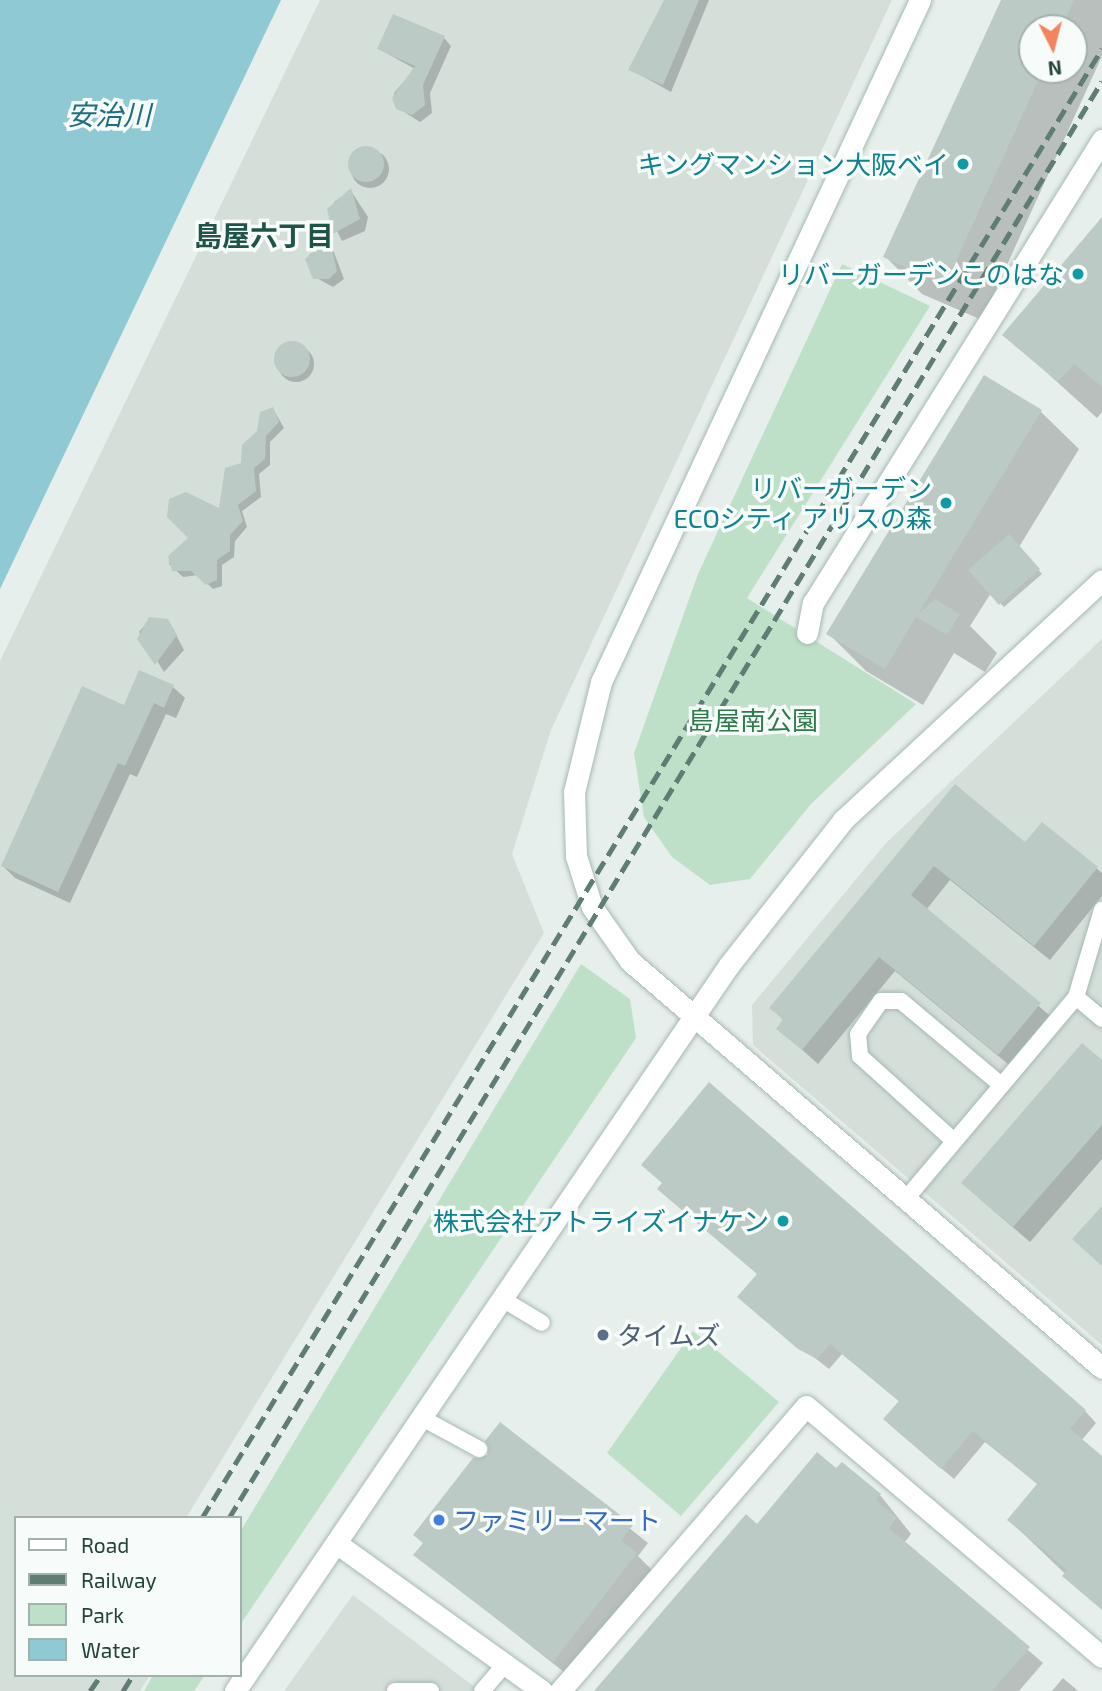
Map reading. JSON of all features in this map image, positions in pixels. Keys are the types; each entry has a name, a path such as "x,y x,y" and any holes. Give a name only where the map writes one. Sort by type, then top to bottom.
{"street":[{"path":"920,0 601,682 579,758 572,824 592,907 630,961 692,1018 1102,1368"},
{"path":"807,633 813,603 1102,140"},
{"path":"235,1691 340,1545 692,1018 843,820 1102,580"},
{"path":"560,1691 806,1406 1102,1657"},
{"path":"340,1545 541,1691"}],"lane":[{"path":"905,1200 1076,996 1102,909"},
{"path":"1076,996 1102,1019"},
{"path":"954,1141 860,1056 858,1034 881,1002 901,1001 1001,1085"},
{"path":"504,1300 542,1323"},
{"path":"424,1419 479,1449"},
{"path":"482,1691 505,1665"},
{"path":"395,1691 430,1691"}],"shaded area":[{"path":"320,0 892,0 551,730 512,854 544,933 187,1516 14,1516 14,1677 149,1677 140,1691 0,1691 0,661"},
{"path":"1102,639 1102,1345 753,1045 752,1005 886,843"},
{"path":"353,1595 480,1691 284,1691"}],"green space":[{"name":"島屋南公園","path":"842,264 930,306 747,598 916,704 811,804 750,879 710,885 672,857 644,817 634,753 698,574"},
{"path":"581,964 630,999 636,1038 242,1622 242,1529"},
{"path":"693,1331 779,1402 681,1516 607,1453"},
{"path":"152,1677 204,1677 194,1691 144,1691"}],"water":[{"name":"安治川","path":"0,0 281,0 0,589"}],"building":[{"path":"664,0 699,0 663,85 628,70"},
{"name":"キングマンション大阪ベイ","path":"1001,0 1074,0 1068,14 1018,14 1018,84 1037,84 945,285 883,257"},
{"path":"393,14 445,36 423,85 425,105 412,115 396,109 392,98 415,66 377,49"},
{"path":"366,146 379,151 384,164 379,177 366,182 353,177 348,164 353,151"},
{"path":"351,188 360,219 333,234 327,209"},
{"name":"リバーガーデンこのはな","path":"1102,217 1102,387 1074,364 1058,382 1002,335"},
{"path":"330,240 337,271 329,279 313,279 305,259"},
{"path":"292,341 304,347 310,359 304,371 292,377 280,371 274,359 280,347"},
{"name":"リバーガーデン ECOシティ アリスの森","path":"984,375 1042,410 918,614 935,599 960,614 947,635 916,617 885,669 826,634"},
{"path":"273,407 279,422 266,436 265,459 254,468 256,491 238,505 243,521 230,535 230,551 217,560 217,580 206,585 191,571 172,571 168,556 188,538 167,517 169,499 186,492 219,508 225,468 241,463 242,445 257,431 260,412"},
{"path":"1009,534 1040,569 999,605 968,570"},
{"path":"149,617 168,619 177,635 155,665 137,639"},
{"path":"139,670 174,685 164,708 154,703 125,766 118,763 58,892 1,866 82,686 124,705"},
{"path":"955,784 1025,842 1042,822 1098,867 1034,946 934,866 911,895 1041,1003 998,1055 879,957 802,1050 776,1029 783,1019 769,1008"},
{"path":"1082,1043 1102,1060 1102,1125 1013,1227 961,1183"},
{"path":"709,1082 1086,1410 1070,1429 1102,1456 1102,1610 1062,1576 1067,1570 1007,1520 1037,1484 973,1431 941,1469 883,1419 899,1401 830,1344 817,1359 798,1349 737,1297 757,1274 657,1189 662,1183 641,1165"},
{"path":"1102,1206 1102,1266 1072,1239"},
{"path":"500,1422 633,1525 621,1540 637,1553 553,1662 413,1555 423,1543 413,1535 473,1458 488,1455 485,1441"},
{"path":"817,1452 836,1468 842,1462 881,1494 876,1500 897,1518 889,1528 1030,1647 992,1691 594,1691 746,1514 757,1524"}],"railway":[{"path":"203,1516 1102,49"},
{"path":"230,1516 1102,81"},
{"path":"90,1691 100,1677"},
{"path":"123,1691 132,1677"}],"place":[{"name":"キングマンション大阪ベイ","path":"963,164"},
{"name":"リバーガーデンこのはな","path":"1078,274"},
{"name":"リバーガーデン ECOシティ アリスの森","path":"946,503"},
{"name":"株式会社アトライズイナケン","path":"783,1221"},
{"name":"タイムズ","path":"603,1335"},
{"name":"ファミリーマート","path":"439,1520"}],"district":[{"name":"島屋六丁目","path":"264,235"}]}
